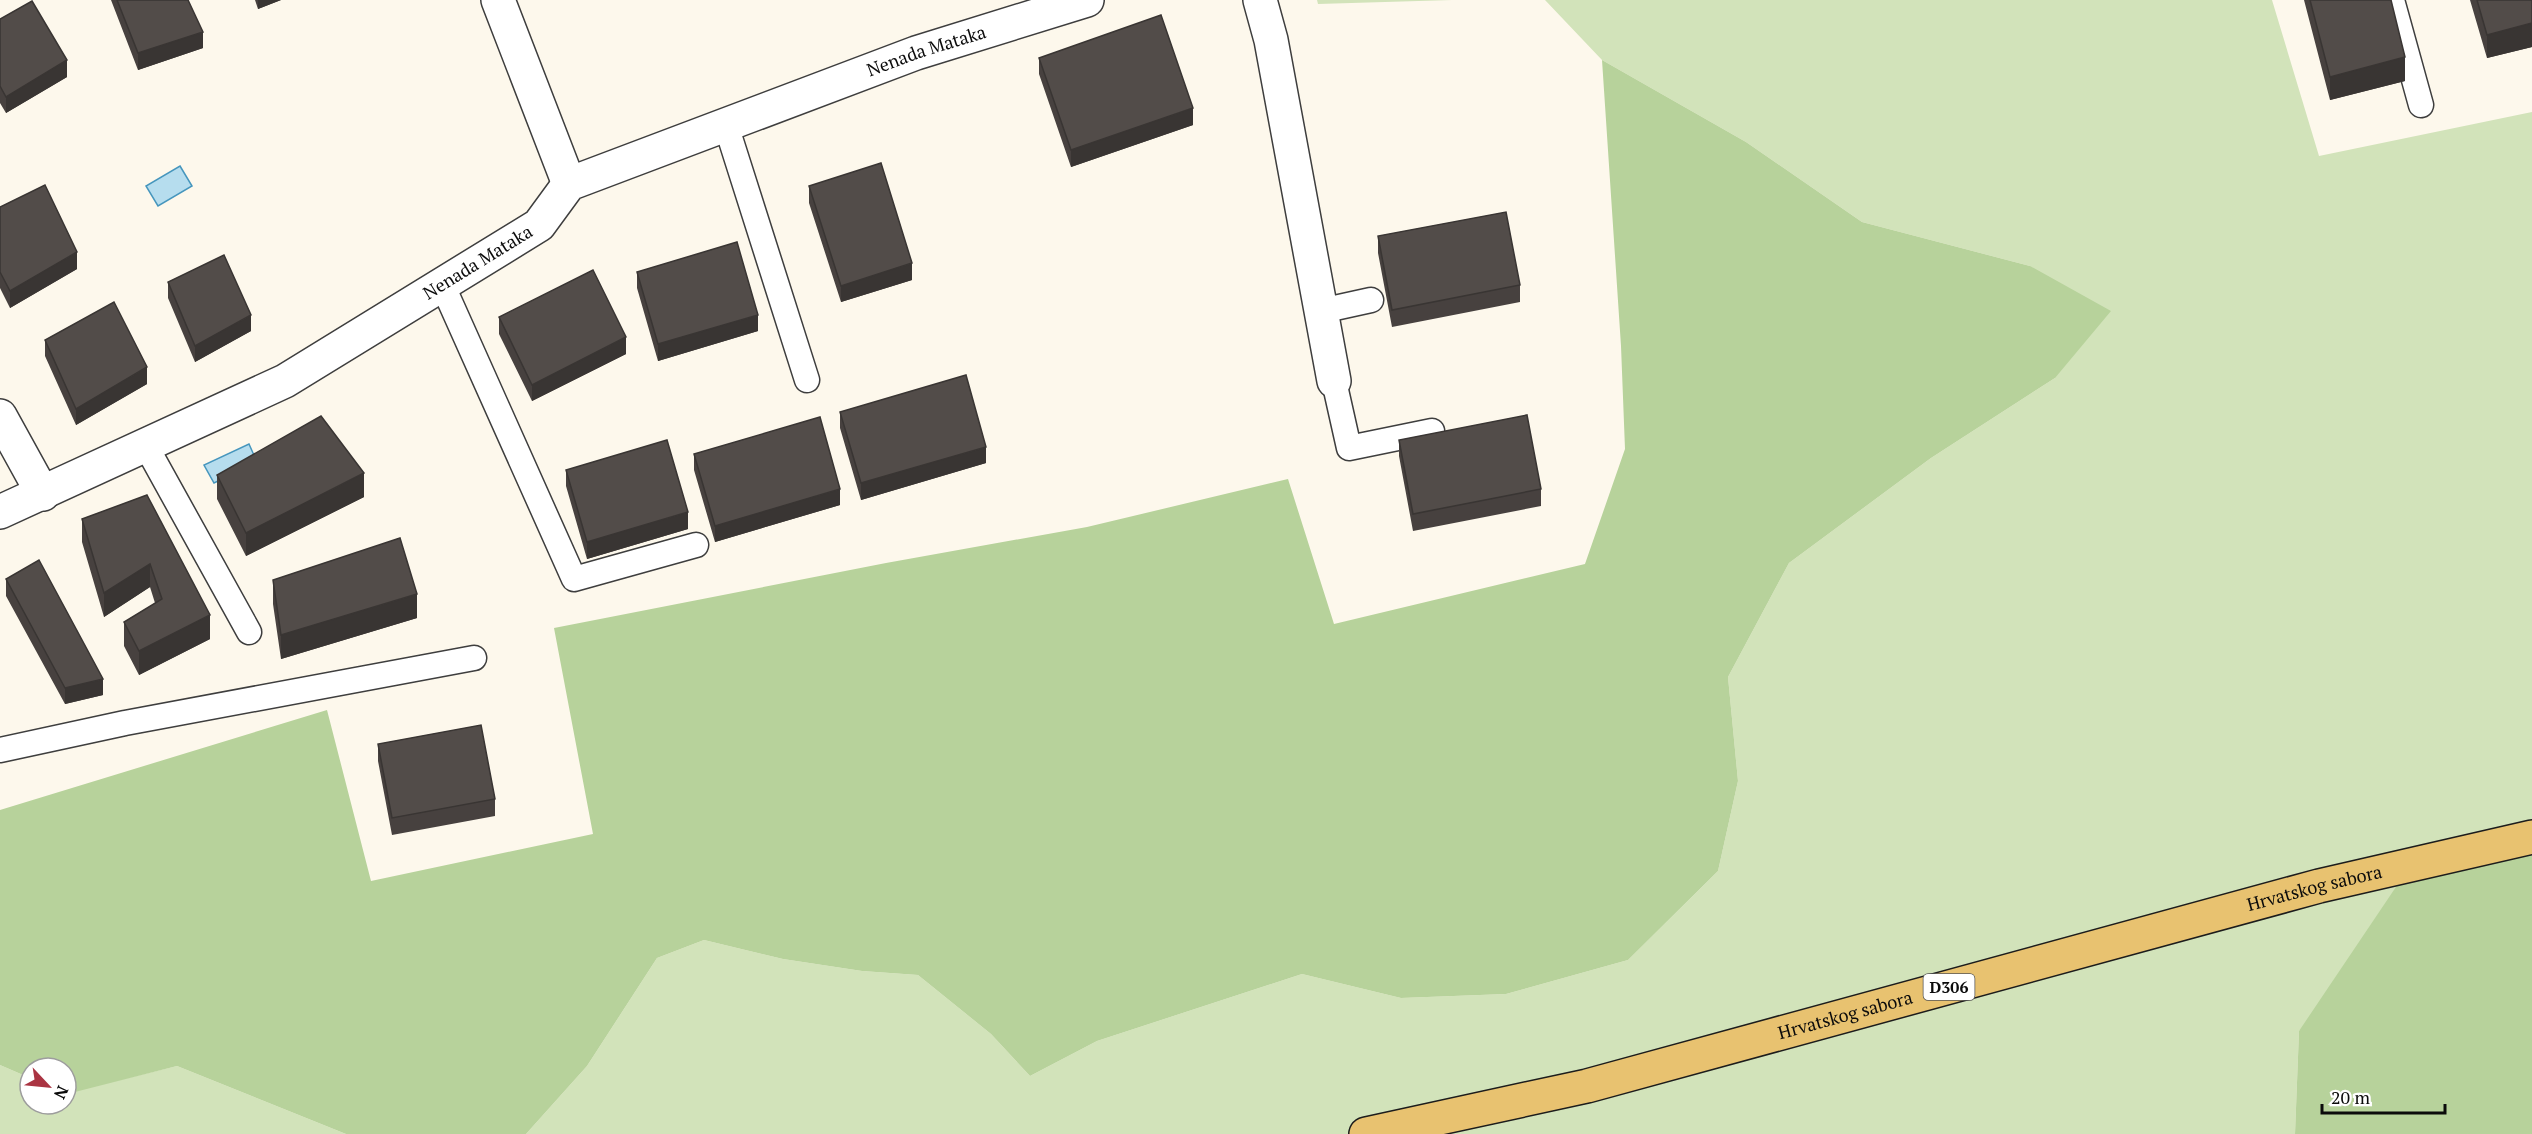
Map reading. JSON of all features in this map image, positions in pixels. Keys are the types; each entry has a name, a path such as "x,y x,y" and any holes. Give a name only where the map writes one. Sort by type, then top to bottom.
{"main road":[{"name":"Hrvatskog sabora","path":"1366,1134 1587,1086 2319,886 2532,837"}],"street":[{"path":"498,0 568,184"},
{"name":"Nenada Mataka","path":"0,513 285,381 539,225 568,184 916,53 1087,0"},
{"path":"1260,0 1271,40 1334,381"},
{"path":"0,416 43,494"}],"lane":[{"path":"2392,0 2421,105"},
{"path":"726,125 807,380"},
{"path":"442,284 574,579 696,545"},
{"path":"1321,311 1371,300"},
{"path":"1334,381 1348,448 1432,431"},
{"path":"146,446 249,632"},
{"path":"0,750 137,721 474,658"}],"green space":[{"path":"1317,0 1452,0 1318,4"},
{"path":"1545,0 2272,0 2319,156 2532,112 2532,842 2299,1031 2295,1134 526,1134 587,1066 657,958 704,940 783,959 862,971 918,975 991,1034 1030,1076 1097,1041 1302,974 1401,998 1506,994 1628,960 1718,871 1738,781 1728,677 1789,563 1931,458 2055,378 2030,266 1862,222 1746,142 1602,60"},
{"path":"1602,60 1746,142 1862,222 2030,266 2111,311 2055,378 1931,458 1789,563 1728,677 1738,781 1718,871 1628,960 1506,994 1401,998 1302,974 1097,1041 1030,1076 991,1034 918,975 862,971 783,959 704,940 657,958 587,1066 526,1134 346,1134 177,1066 78,1091 78,1056 18,1056 18,1073 0,1065 0,810 327,710 371,881 593,834 554,628 886,563 1087,527 1288,479 1334,624 1585,564 1625,449 1621,346"},
{"path":"2532,842 2532,1134 2295,1134 2299,1031 2404,875"},
{"path":"0,1065 18,1073 18,1116 78,1116 78,1090 177,1066 346,1134 0,1134"}],"water":[{"path":"180,166 192,186 158,206 146,186"},
{"path":"249,444 257,462 214,483 204,465"}],"building":[{"path":"117,0 188,0 203,32 138,53"},
{"path":"2310,0 2391,0 2405,57 2330,77"},
{"path":"2477,0 2532,0 2532,23 2487,35"},
{"path":"32,1 67,60 6,97 0,86 0,19"},
{"path":"1161,15 1193,108 1071,150 1039,58"},
{"path":"881,163 912,263 841,286 809,186"},
{"path":"45,185 77,252 10,291 0,272 0,207"},
{"path":"1506,212 1520,285 1392,310 1378,236"},
{"path":"737,242 758,315 658,344 637,272"},
{"path":"224,255 251,315 195,346 168,282"},
{"path":"593,270 626,337 532,385 499,317"},
{"path":"114,302 147,367 76,409 45,340"},
{"path":"966,375 986,447 861,483 840,412"},
{"path":"1527,415 1541,489 1413,514 1399,440"},
{"path":"321,416 364,473 246,533 217,475"},
{"path":"820,417 840,489 715,526 694,454"},
{"path":"667,440 688,512 587,542 566,470"},
{"path":"147,495 210,615 139,651 124,622 162,599 150,564 104,593 82,519"},
{"path":"400,538 417,594 281,635 273,580"},
{"path":"39,560 103,679 65,688 6,579"},
{"path":"481,725 495,799 392,818 378,744"}]}
